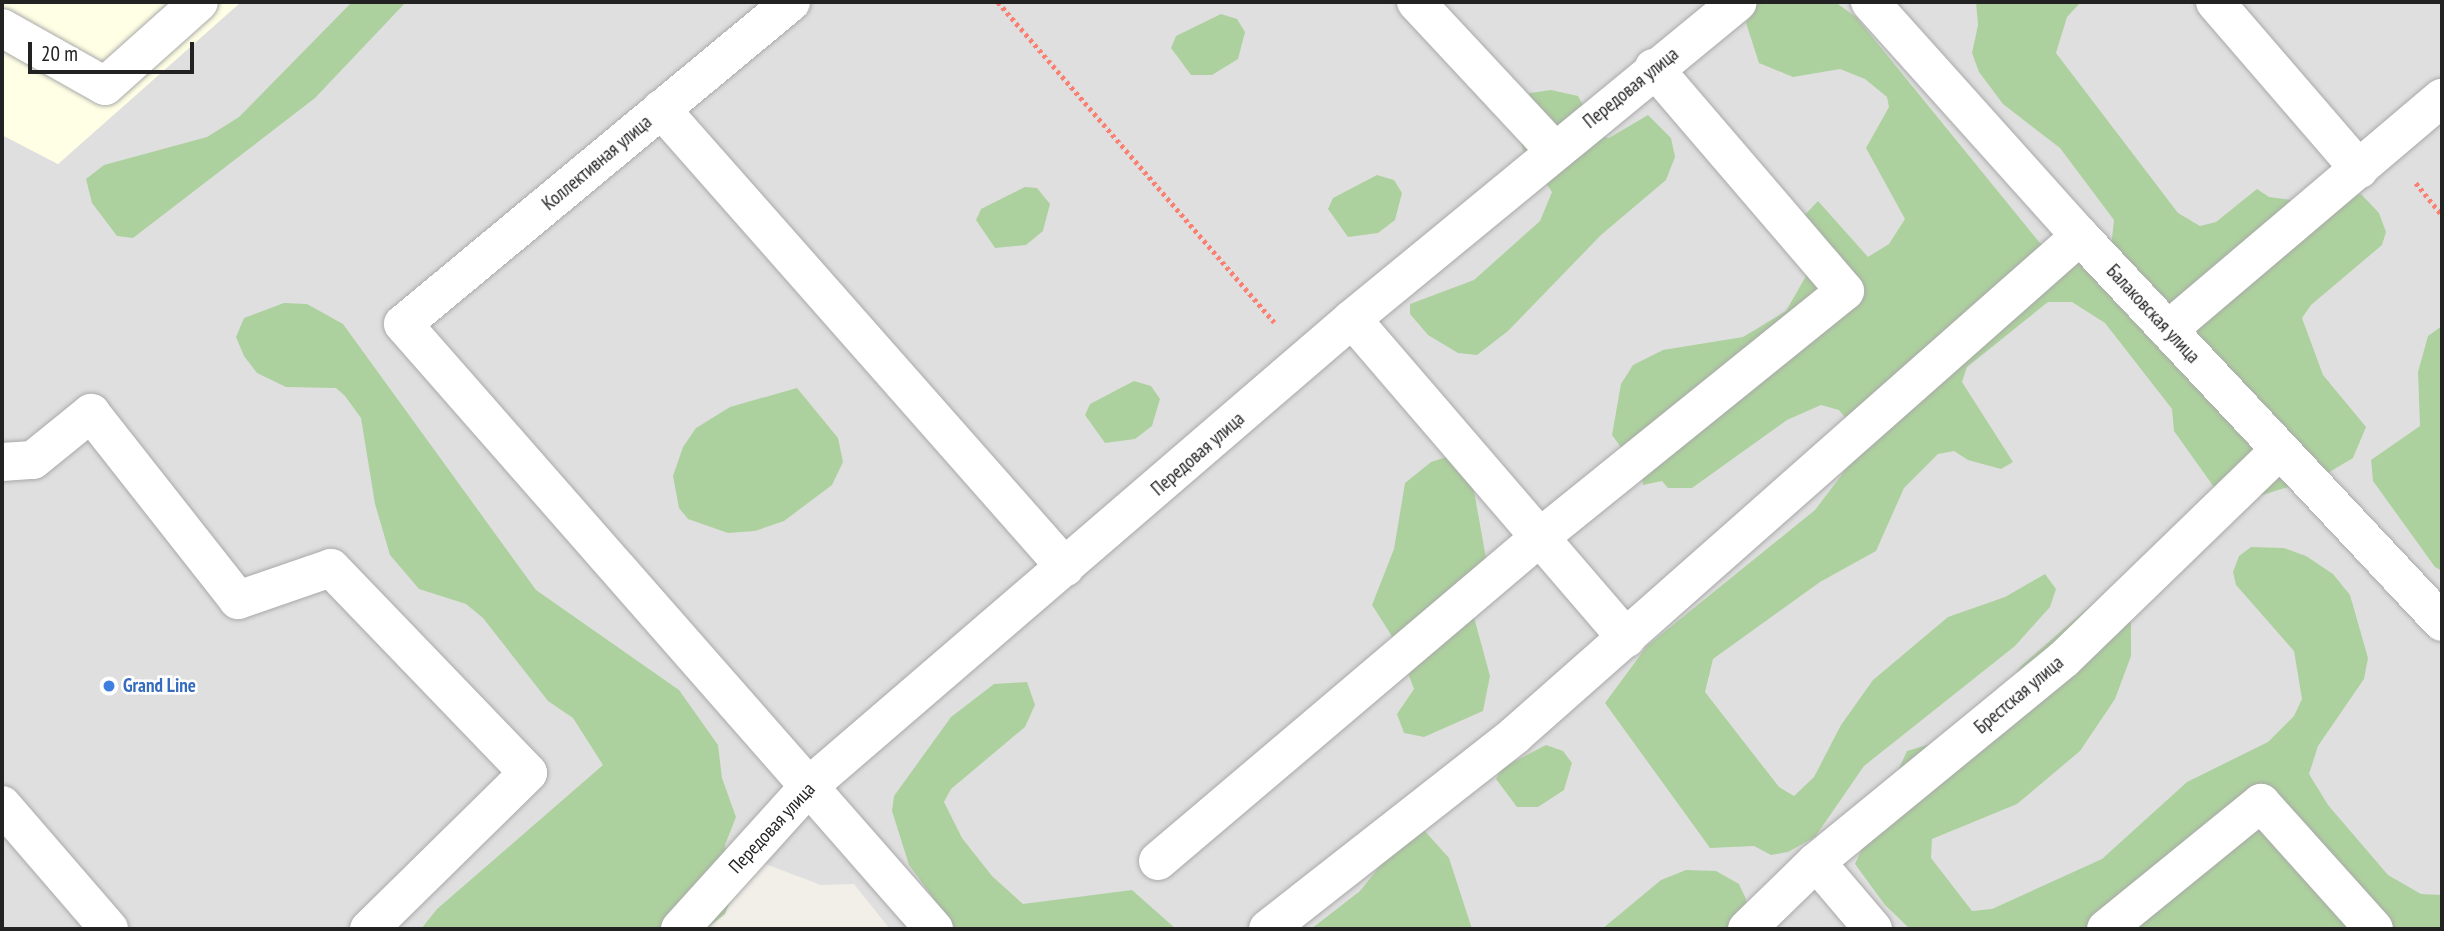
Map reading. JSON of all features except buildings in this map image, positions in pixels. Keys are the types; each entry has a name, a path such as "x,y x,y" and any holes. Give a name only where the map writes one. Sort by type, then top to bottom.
{"street":[{"path":"2,28 105,86 199,2"},
{"name":"Коллективная улица","path":"791,2 403,324 809,786"},
{"path":"1416,2 1555,151"},
{"name":"Передовая улица","path":"680,929 809,786 1352,319 1654,68 1738,2"},
{"path":"2215,2 2359,169"},
{"name":"Балаковская улица","path":"1881,6 2080,236 2442,622"},
{"path":"1158,861 1539,538 1845,291 1654,68"},
{"path":"2168,330 2442,98"},
{"path":"661,109 1065,567"},
{"path":"1268,929 1515,736 2080,236"},
{"path":"1352,319 1626,638"},
{"path":"2,462 33,460 90,413 238,600 331,568 528,773 369,929"},
{"name":"Брестская улица","path":"1747,929 1816,862 2064,659 2280,450"},
{"path":"809,786 934,929"},
{"path":"2106,929 2261,803 2374,929"},
{"path":"2,805 109,929"},
{"path":"1816,862 1872,929"}],"path":[{"path":"998,2 1307,360"}],"shaded area":[{"path":"2,2 241,2 58,164 2,135"},
{"path":"241,2 2442,2 2442,929 890,929 854,884 821,885 702,840 604,929 2,929 2,135 58,164"}],"green space":[{"path":"352,2 406,2 315,98 133,238 117,236 92,203 86,179 104,165 207,137 239,117"},
{"path":"1756,2 1835,2 1856,17 2040,243 2090,267 2111,248 2114,220 2060,148 2003,104 1979,72 1972,53 1978,25 1976,2 2081,2 2067,17 2056,53 2178,213 2200,226 2216,222 2257,189 2269,197 2291,200 2361,194 2379,213 2386,232 2382,245 2311,305 2302,318 2323,375 2366,427 2353,458 2321,477 2246,500 2221,497 2174,431 2172,409 2105,323 2072,302 2048,302 1967,367 1962,382 2013,462 2001,469 1968,460 1954,451 1938,454 1904,488 1876,551 1820,582 1713,659 1705,692 1779,787 1794,796 1814,777 1841,725 1873,680 1948,617 2005,597 2045,574 2056,589 2050,607 2015,646 1864,766 1815,837 1788,852 1771,855 1754,846 1710,848 1605,703 1647,646 1815,510 1850,464 1858,434 1839,410 1821,405 1787,420 1692,488 1668,488 1662,481 1643,485 1642,476 1612,435 1621,384 1633,365 1663,350 1743,337 1786,311 1810,269 1799,221 1818,201 1868,257 1889,244 1905,219 1866,148 1889,107 1887,97 1865,79 1840,69 1793,77 1759,63 1746,23"},
{"path":"1221,14 1237,19 1245,32 1238,59 1212,75 1191,75 1171,48 1176,36"},
{"path":"1551,90 1578,96 1600,136 1609,138 1648,115 1671,138 1675,157 1666,180 1601,235 1508,331 1477,355 1458,353 1428,335 1410,314 1410,304 1474,280 1540,221 1552,192 1523,150 1515,122 1519,106 1530,93"},
{"path":"1377,175 1394,180 1402,193 1395,220 1378,233 1348,237 1328,209 1333,198"},
{"path":"1025,187 1037,188 1050,204 1043,231 1026,245 995,248 976,220 981,209"},
{"path":"284,303 307,304 343,324 536,590 679,690 718,745 722,778 736,817 725,845 731,900 725,914 706,929 421,929 437,909 603,765 573,718 548,701 483,618 466,604 419,589 390,555 375,504 361,418 345,396 336,388 286,387 257,373 244,356 236,337 244,318"},
{"path":"2442,326 2442,571 2435,567 2373,481 2371,460 2420,426 2418,372 2428,336"},
{"path":"1134,381 1151,386 1160,399 1152,426 1135,439 1105,443 1085,415 1090,404"},
{"path":"797,388 838,438 843,462 832,485 784,521 755,531 728,533 688,519 679,508 673,476 683,447 696,428 730,407"},
{"path":"1455,454 1472,480 1488,569 1472,610 1490,676 1483,711 1424,737 1404,733 1397,714 1414,689 1397,644 1372,605 1394,549 1405,483 1431,462"},
{"path":"2251,547 2284,548 2306,556 2333,574 2350,595 2368,658 2364,679 2318,746 2309,774 2328,805 2388,875 2421,894 2442,895 2442,929 1910,929 1885,905 1855,864 1907,751 1963,734 1992,706 2021,666 2104,594 2124,602 2131,623 2131,656 2115,699 2080,751 2017,804 1932,839 1931,858 1972,911 1992,909 2102,859 2187,782 2268,742 2294,716 2302,699 2294,651 2236,585 2233,572 2239,556"},
{"path":"1027,682 1035,705 1025,727 951,789 944,802 962,838 992,876 1023,904 1132,890 1176,929 956,929 909,865 892,811 894,796 951,717 994,684"},
{"path":"1546,745 1563,751 1572,763 1564,790 1538,807 1517,807 1496,779 1502,768"},
{"path":"1423,829 1449,858 1472,929 1311,929 1360,891 1395,847"},
{"path":"1686,870 1716,871 1739,884 1746,899 1748,929 1602,929 1661,880"}],"place":[{"name":"Grand Line","path":"109,686"}]}
